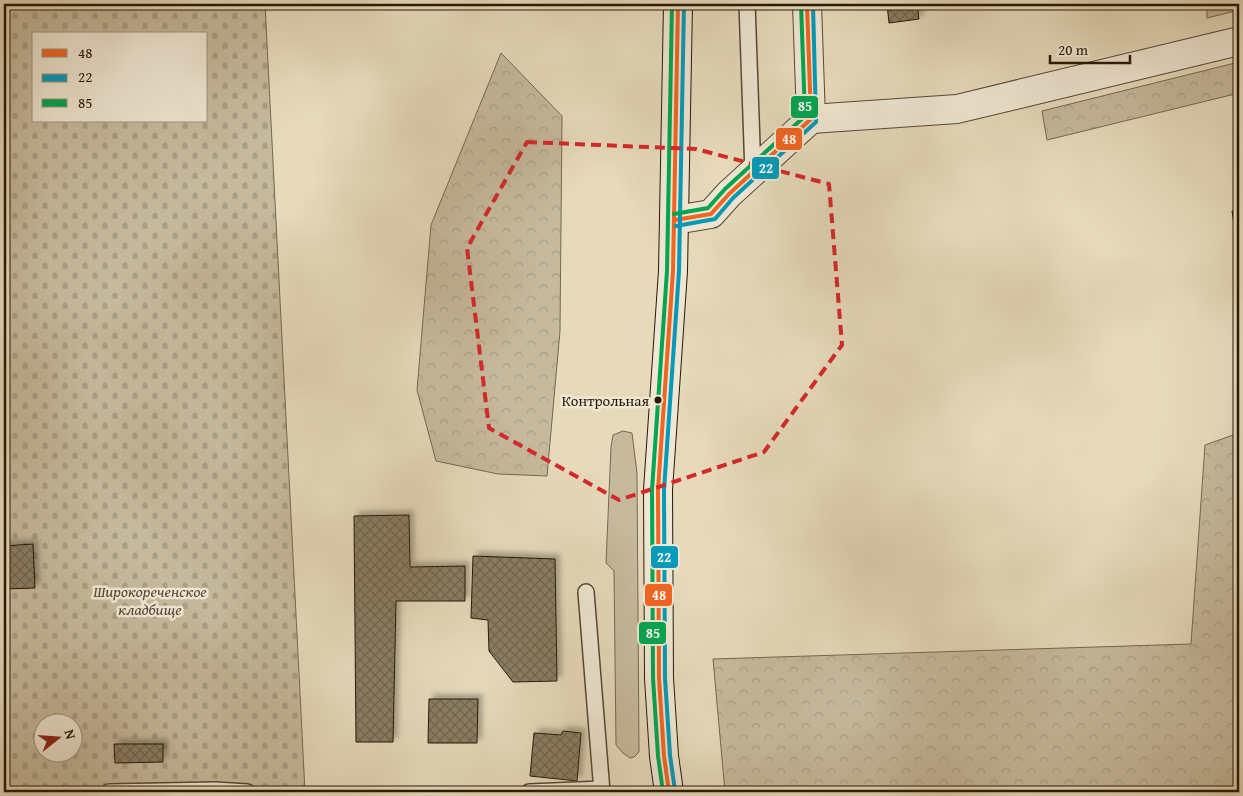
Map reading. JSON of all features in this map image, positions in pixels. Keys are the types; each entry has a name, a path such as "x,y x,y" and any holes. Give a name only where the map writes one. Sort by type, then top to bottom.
{"main road":[{"path":"669,792 664,756 658,678 658,490 673,271 678,4"},
{"path":"806,4 812,120"},
{"path":"674,220 711,214 729,194 812,120 957,109 1239,41"}],"lane":[{"path":"747,4 753,173"},
{"path":"528,792 602,791 586,592"},
{"path":"109,792 247,792"}],"highlighted area":[{"path":"527,142 696,149 829,184 842,345 764,452 619,500 489,428 467,248"}],"green space":[{"name":"Широкореченское кладбище","path":"4,4 265,4 305,792 4,792"},
{"path":"1207,4 1239,4 1239,10 1207,18"},
{"path":"501,53 562,116 560,331 547,476 498,474 436,461 417,390 431,225"},
{"path":"1239,62 1239,93 1047,140 1042,111"},
{"path":"623,431 632,433 637,473 639,752 630,758 616,745 614,571 606,563 611,447 613,435"},
{"path":"1239,433 1239,792 725,792 713,659 1191,644 1205,445"}],"building":[{"path":"887,4 917,4 919,19 889,23"},
{"path":"1239,210 1239,258 1232,211"},
{"path":"409,515 410,567 465,566 465,601 396,601 393,742 356,742 354,516"},
{"path":"33,544 35,588 4,589 4,546"},
{"path":"473,556 555,559 557,681 513,682 489,651 488,620 471,618"},
{"path":"429,699 478,699 477,743 428,743"},
{"path":"563,731 581,733 577,781 530,776 534,733 561,735"},
{"path":"114,744 163,744 163,762 115,763"}],"transit line":[{"name":"85","path":"663,792 658,756 653,678 652,490 667,271 672,4"},
{"name":"48","path":"669,792 664,756 659,678 658,490 673,271 678,4"},
{"name":"22","path":"675,791 670,755 665,678 664,490 679,271 684,4"},
{"name":"85","path":"674,214 708,208 725,189 805,116 801,4"},
{"name":"48","path":"675,220 711,214 729,194 811,119 807,4"},
{"name":"22","path":"676,226 715,219 733,198 816,122 813,4"}],"place":[{"name":"Контрольная","path":"658,400"}]}
